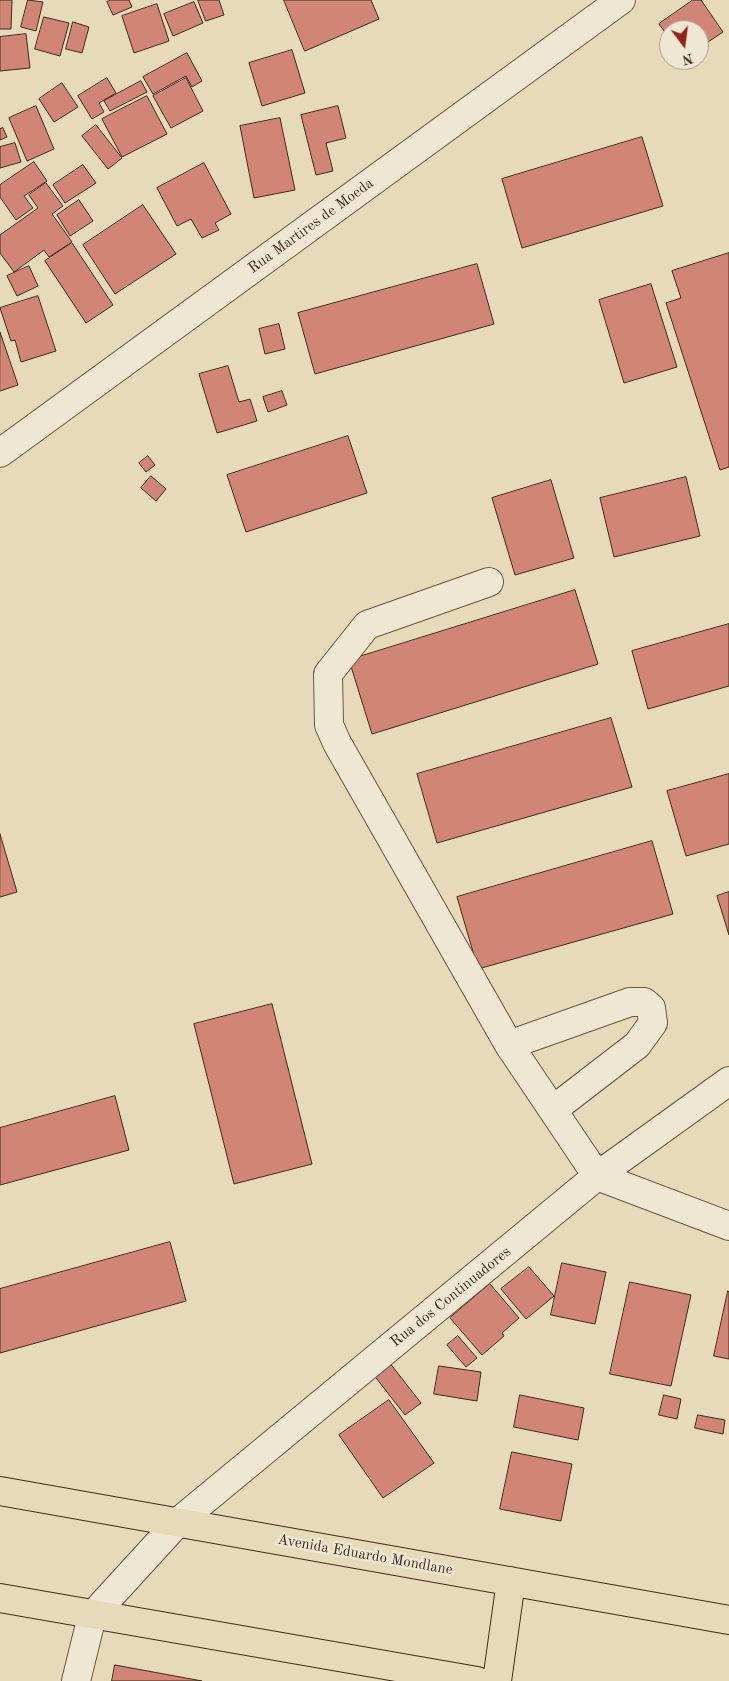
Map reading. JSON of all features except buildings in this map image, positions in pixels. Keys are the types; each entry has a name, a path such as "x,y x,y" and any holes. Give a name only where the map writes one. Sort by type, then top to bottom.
{"main road":[{"name":"Avenida Eduardo Mondlane","path":"0,1491 729,1620"},
{"path":"497,1681 512,1581"},
{"path":"0,1598 92,1616 476,1681"}],"street":[{"name":"Rua Martires de Moeda","path":"0,453 621,0"},
{"path":"490,582 367,625 328,674 329,725 337,743 509,1045 554,1108 597,1176 729,1226"},
{"path":"509,1045 630,1002 644,1002 651,1008 654,1023 637,1045 554,1108"},
{"name":"Rua dos Continuadores","path":"92,1616 178,1522 597,1176 729,1081"},
{"path":"76,1681 92,1616"}]}
